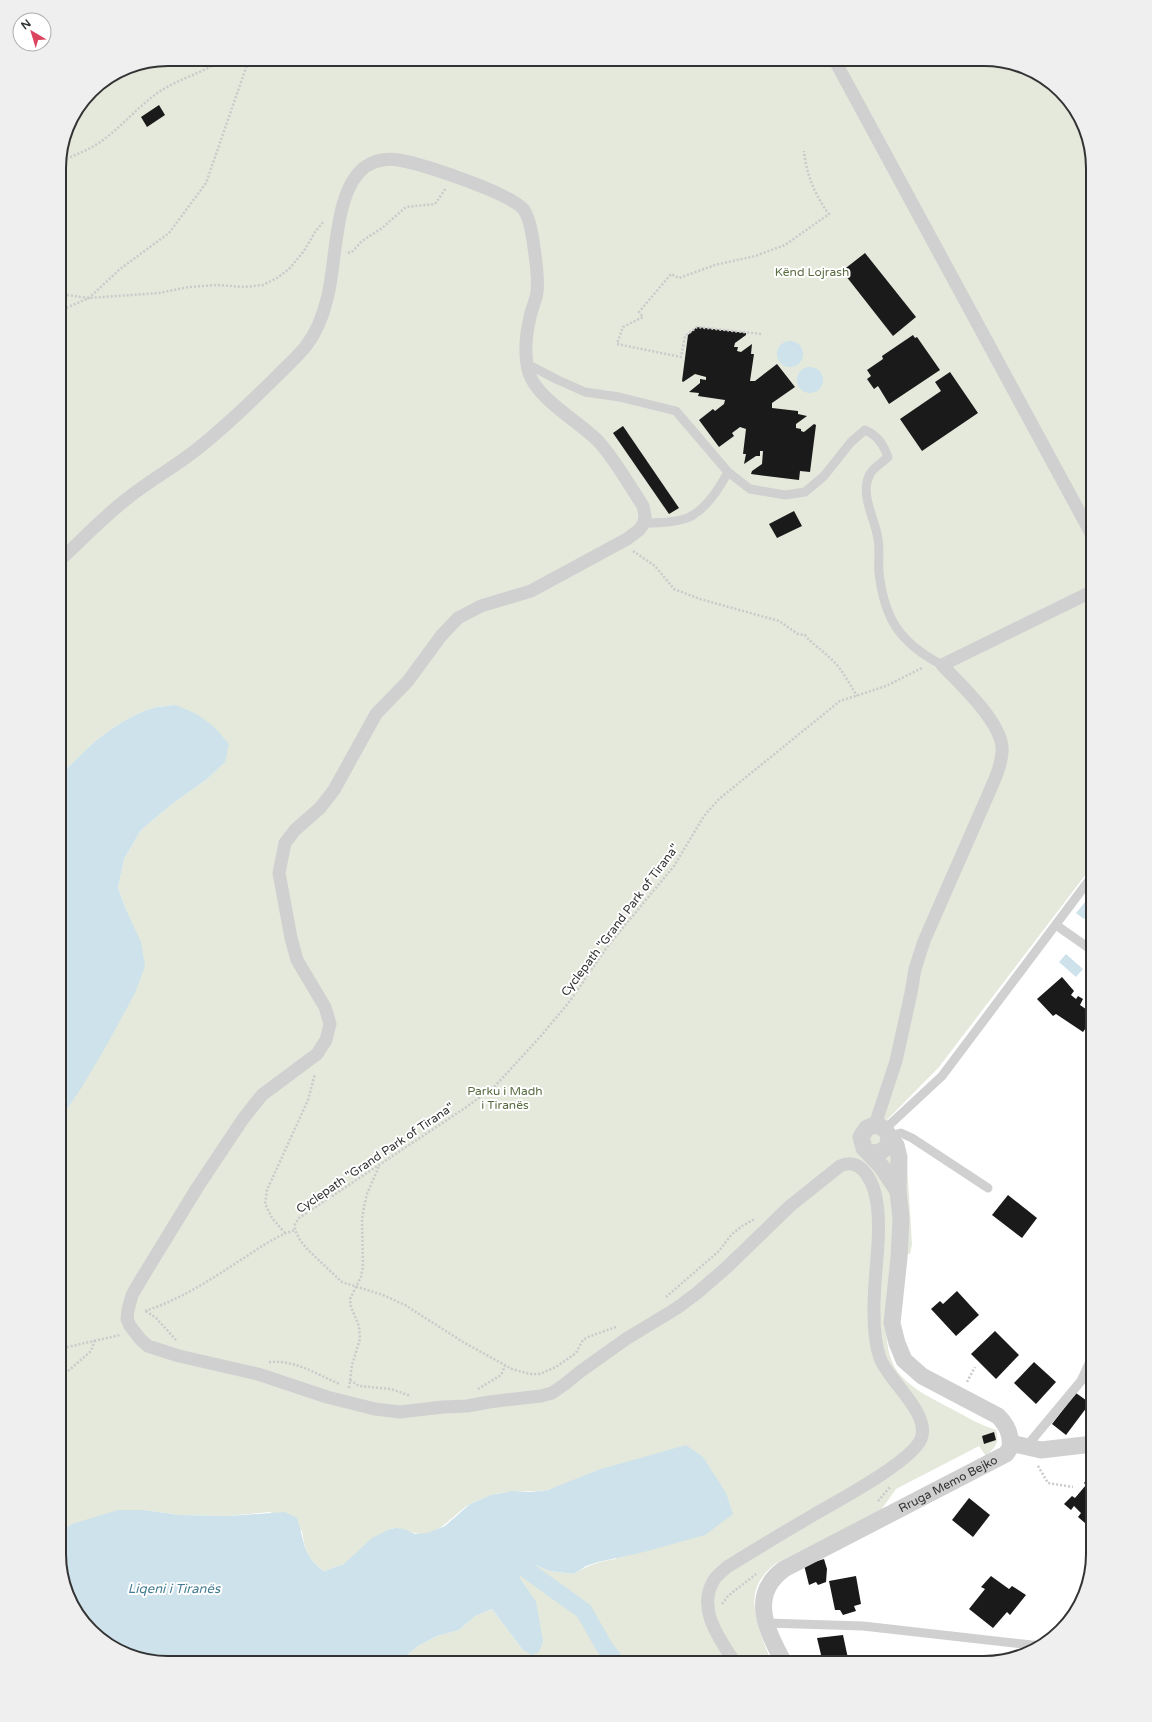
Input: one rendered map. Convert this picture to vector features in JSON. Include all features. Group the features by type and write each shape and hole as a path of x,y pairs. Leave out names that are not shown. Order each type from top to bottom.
{"street":[{"path":"838,66 1086,524"},
{"path":"66,554 109,513 194,452 230,421 306,346 321,318 328,298 332,259 344,203 357,174 366,166 378,160 398,160 454,177 514,201 524,210 530,223 536,263 537,291 529,320 526,346 527,364 530,376 537,388 551,402 577,422 603,448 643,506 645,516 644,523 639,530 613,548 567,570 531,591 481,606 458,618 441,636 408,681 376,714 334,790 320,808 295,830 285,843 279,873 291,938 297,960 325,1007 330,1024 326,1040 317,1054 262,1095 243,1119 197,1188 142,1278 132,1296 127,1319 134,1333 144,1343 157,1349 179,1356 258,1374 345,1402 375,1409 400,1412 530,1398 552,1393 613,1348 677,1308 727,1267 790,1206 840,1166 846,1163 861,1167 871,1184 877,1205 874,1314 877,1347 886,1371 919,1415 923,1431 915,1448 904,1458 727,1567 714,1579 709,1591 707,1603 710,1622 731,1656"},
{"path":"868,1152 879,1153 884,1151 888,1146 885,1132 896,1062 915,969 924,942 998,771 1002,751 996,726 982,708 939,664 1086,594"},
{"path":"898,1191 882,1167 864,1148 861,1137 867,1128 885,1132 896,1145 899,1158 898,1191 901,1219 892,1323 897,1344 904,1360 922,1376 998,1416 1006,1424 1019,1445 1041,1450 1074,1447 1086,1448"},
{"name":"Rruga Memo Bejko","path":"780,1656 773,1643 766,1623 762,1603 768,1585 776,1575 784,1569 1006,1454 1010,1448 1019,1445"}],"lane":[{"path":"527,364 585,392 619,397 676,411 728,472 750,489 785,495 805,492 824,476 841,453 857,436 865,430 874,434 883,445 888,457 871,472 867,483 867,501 878,537 879,571 884,600 889,615 898,631 911,645 939,664"},
{"path":"644,523 662,522 692,516 711,498 728,472"},
{"path":"885,1132 942,1076 1086,884"},
{"path":"1056,925 1086,946"},
{"path":"885,1132 901,1133 912,1138 988,1188"},
{"path":"1019,1445 1082,1380 1086,1371"},
{"path":"766,1623 864,1626 1030,1645"}],"path":[{"path":"66,159 80,154 102,141 116,130 131,114 157,93 176,82 215,66"},
{"path":"66,308 89,298 120,269 169,233 206,182 247,66"},
{"path":"761,334 697,327 685,336 681,357 617,344 624,327 643,317 639,312 671,274 680,278 715,265 755,256 785,245 828,214 814,189 804,151"},
{"path":"332,259 353,251 362,241 382,228 406,208 435,204 454,177"},
{"path":"66,295 89,298 159,293 189,287 217,285 244,287 263,284 277,278 288,268 304,251 326,217 344,203"},
{"path":"613,548 629,548 650,562 674,589 700,599 779,621 798,634 805,635 814,645 830,657 848,680 857,696"},
{"name":"Cyclepath \"Grand Park of Tirana\"","path":"622,1325 588,1336 583,1340 576,1353 556,1367 540,1374 530,1374 512,1369 463,1342 405,1305 384,1295 342,1282 308,1250 295,1230 295,1224 299,1218 496,1086 547,1029 590,973 607,947 674,866 704,816 729,791 840,701 886,686 939,664"},
{"path":"285,1233 272,1218 265,1204 267,1190 308,1100 317,1067 317,1054"},
{"path":"345,1402 350,1387 352,1365 360,1340 359,1326 350,1307 350,1299 361,1277 363,1266 362,1219 365,1201 378,1166"},
{"path":"663,1299 719,1251 731,1235 742,1226 762,1215"},
{"path":"127,1319 163,1305 191,1291 285,1233 295,1230"},
{"path":"66,1347 95,1339 134,1333"},
{"path":"66,1373 91,1351 95,1339"},
{"path":"466,1406 468,1399 472,1394 501,1375 505,1366"},
{"path":"350,1380 359,1386 391,1389 417,1397"},
{"path":"1036,1464 1048,1483 1073,1487"},
{"path":"874,1506 891,1486"},
{"path":"710,1622 728,1596 760,1571"}],"green space":[{"name":"Parku i Madh i Tiranës","path":"168,66 991,66 1010,69 1035,80 1046,87 1065,106 1078,129 1083,142 1086,168 1086,874 939,1067 887,1120 903,1142 907,1163 912,1244 910,1254 892,1254 886,1314 886,1330 891,1359 902,1377 920,1391 971,1419 996,1430 997,1442 986,1456 979,1446 896,1489 881,1510 775,1564 762,1577 758,1584 755,1599 758,1625 770,1656 406,1656 418,1646 437,1636 459,1630 475,1616 492,1609 523,1650 543,1641 527,1589 520,1578 520,1570 527,1565 535,1565 550,1571 574,1574 594,1564 616,1559 598,1470 566,1484 547,1490 511,1492 497,1494 482,1499 470,1504 440,1528 428,1533 418,1534 395,1528 390,1529 344,1564 324,1571 310,1558 304,1544 302,1531 270,1512 228,1516 179,1515 144,1510 72,1524 66,1527 66,1110 77,1094 127,912 118,888 124,859 141,830 172,804 207,779 225,762 175,705 153,708 119,724 95,741 66,768 66,161 69,142 83,111 96,96 111,83 142,69"}],"water":[{"path":"790,341 799,345 803,354 799,363 790,367 781,363 777,354 781,345"},
{"path":"810,367 819,371 823,380 819,389 810,393 801,389 797,380 801,371"},
{"path":"175,705 192,712 211,725 229,744 225,762 207,779 172,804 141,830 124,859 118,888 141,942 145,966 135,993 105,1048 66,1111 66,768 95,741 119,724 145,711 161,706"},
{"path":"1086,901 1086,917 1084,919 1076,913"},
{"path":"1066,954 1083,969 1076,977 1059,962"},
{"name":"Liqeni i Tiranës","path":"686,1445 703,1457 726,1493 733,1514 705,1535 644,1552 598,1562 586,1566 574,1574 550,1571 535,1565 527,1565 520,1570 520,1578 536,1602 543,1641 539,1652 532,1655 523,1650 492,1609 475,1616 459,1630 437,1636 418,1646 406,1656 161,1656 148,1654 135,1651 111,1639 101,1631 83,1611 69,1580 66,1554 66,1527 118,1510 144,1510 179,1515 228,1516 285,1512 297,1518 308,1554 324,1571 344,1564 372,1538 390,1529 404,1529 415,1534 427,1533 445,1526 470,1504 491,1495 512,1491 530,1492 548,1490 598,1470"}],"building":[{"path":"159,105 165,115 147,127 141,117"},
{"path":"865,253 916,317 893,336 842,271"},
{"path":"697,327 746,333 746,335 735,343 734,347 738,347 737,351 741,352 752,344 751,354 754,354 750,381 755,381 777,364 795,387 772,403 772,408 798,411 798,414 807,416 796,424 796,428 801,429 801,431 804,432 814,424 816,425 810,472 800,471 799,480 751,474 752,471 762,464 763,451 760,451 760,456 756,456 744,464 746,454 743,454 746,429 740,427 732,433 734,436 719,447 699,420 713,409 715,411 724,404 725,400 698,396 699,393 689,392 700,383 700,379 706,380 706,377 695,374 683,382 682,381 688,335"},
{"path":"913,335 915,338 917,337 940,370 889,404 878,386 874,389 867,379 871,376 867,370 883,359 882,356"},
{"path":"950,372 978,413 922,451 900,419 941,391 935,382"},
{"path":"623,426 679,508 669,514 613,433"},
{"path":"794,511 802,526 777,538 769,524"},
{"path":"1062,977 1074,991 1071,995 1076,999 1078,996 1083,999 1080,1005 1086,1009 1086,1028 1083,1032 1056,1014 1053,1016 1037,999"},
{"path":"1008,1195 1037,1218 1022,1238 992,1215"},
{"path":"957,1291 979,1315 956,1336 931,1309 940,1301 943,1304"},
{"path":"995,1331 1019,1355 996,1379 971,1354"},
{"path":"1034,1362 1056,1382 1036,1404 1014,1383"},
{"path":"1076,1393 1086,1400 1086,1408 1066,1435 1052,1424"},
{"path":"994,1432 996,1440 984,1444 982,1436"},
{"path":"1086,1485 1085,1523 1078,1517 1081,1513 1074,1506 1071,1510 1064,1504 1072,1496 1075,1498"},
{"path":"969,1498 990,1515 973,1537 952,1520"},
{"path":"824,1559 827,1569 826,1582 818,1585 816,1582 809,1585 804,1565"},
{"path":"856,1576 861,1604 854,1606 856,1611 843,1615 840,1610 835,1610 829,1581"},
{"path":"991,1576 1009,1589 1012,1586 1026,1595 1010,1615 1007,1612 993,1628 969,1609 985,1589 981,1587"},
{"path":"843,1635 848,1656 821,1656 817,1638"}],"waterway":[{"path":"524,1568 584,1611 605,1648 611,1656"}],"park label":[{"name":"Kënd Lojrash","path":"812,272"}]}
